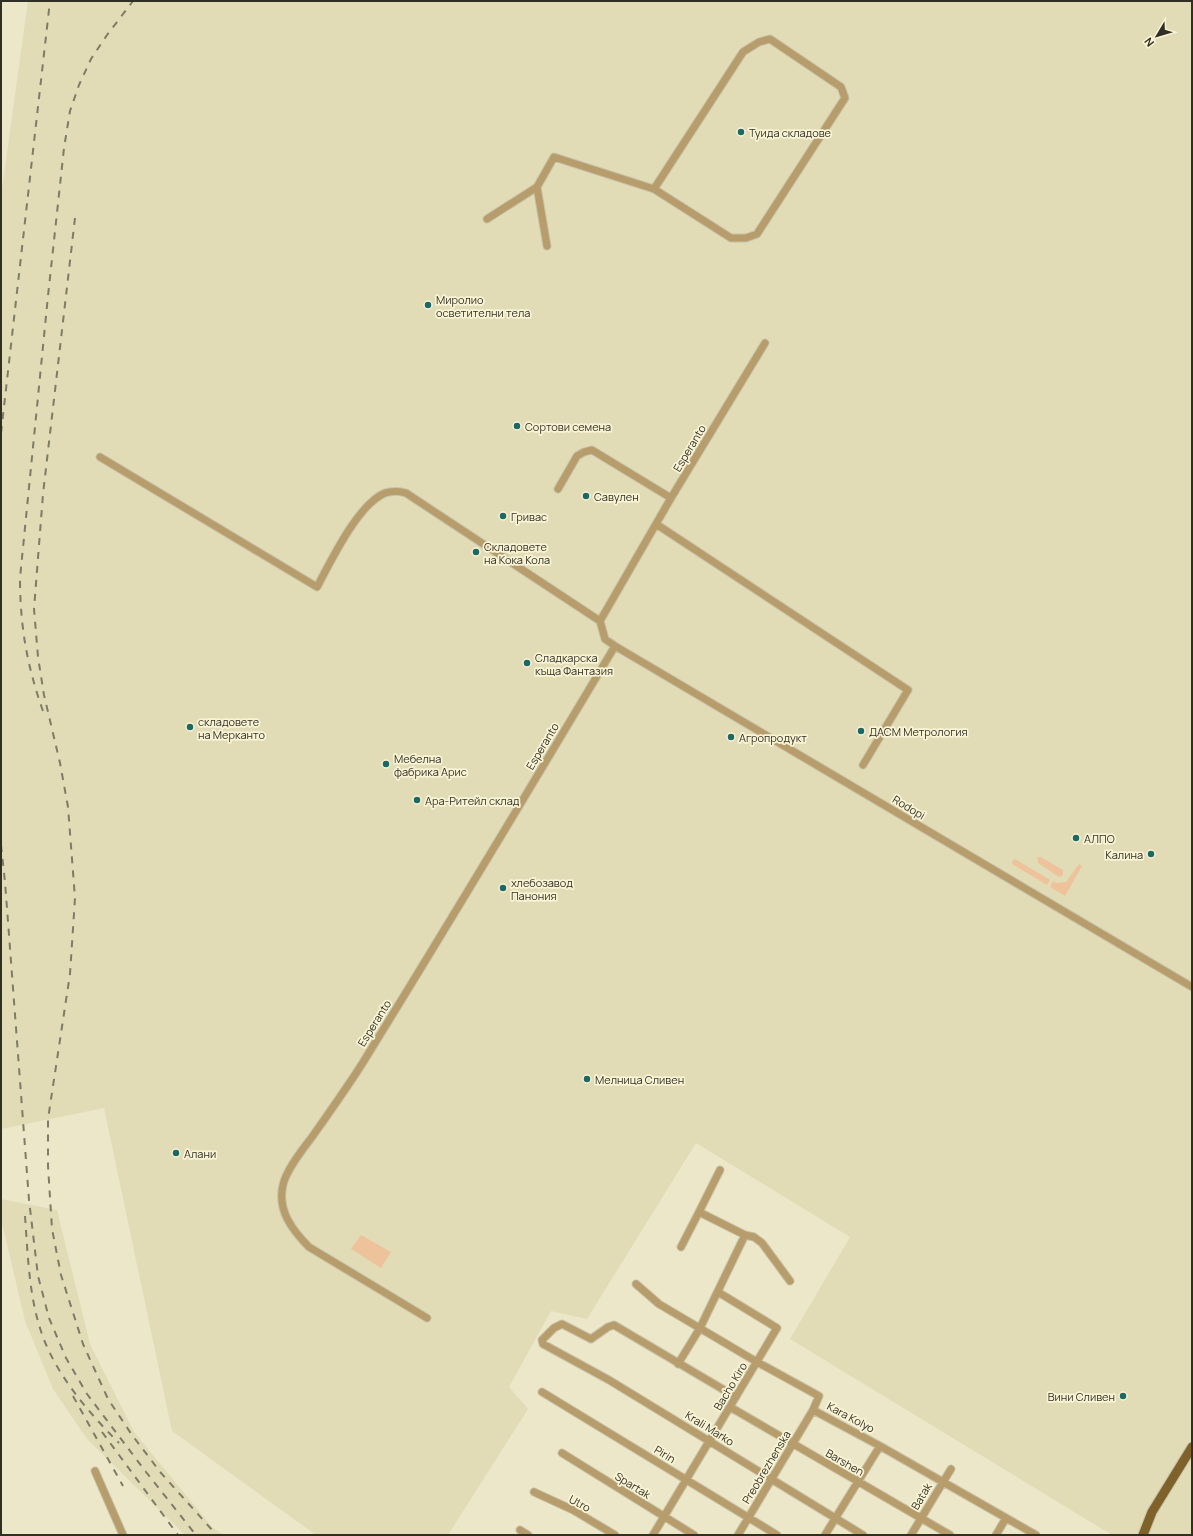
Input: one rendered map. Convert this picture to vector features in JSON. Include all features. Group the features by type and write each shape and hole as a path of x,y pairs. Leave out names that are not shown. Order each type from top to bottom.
{"main road":[{"path":"1143,1535 1152,1512 1192,1447"}],"street":[{"path":"487,219 537,187 554,157 654,189 731,238 746,238 757,234 845,98 841,87 770,39 759,42 743,52 654,189"},
{"path":"537,187 547,246"},
{"name":"Esperanto","path":"600,621 671,498 765,343"},
{"path":"558,489 577,456 592,450 671,498"},
{"path":"100,457 317,587 347,534 370,503 386,493 406,493 600,621 605,639 615,646"},
{"path":"656,524 908,690 864,765"},
{"name":"Esperanto","path":"427,1318 308,1247 295,1233 285,1215 281,1199 283,1183 298,1156 350,1082 448,925 615,646"},
{"name":"Rodopi","path":"615,646 1192,987"},
{"path":"681,1247 720,1170"},
{"path":"699,1212 745,1235 754,1237 762,1243 790,1281"},
{"path":"736,1397 678,1364 700,1328 745,1235"},
{"name":"Kara Kolyo","path":"636,1284 659,1304 757,1362 819,1396 813,1410 880,1446 1036,1535"},
{"name":"Bacho Kiro","path":"653,1535 778,1328 718,1292"},
{"name":"Krali Marko","path":"678,1364 614,1325 608,1327 591,1339 562,1324 558,1325 542,1340 543,1344 609,1380 863,1535"},
{"name":"Pirin","path":"542,1392 777,1535"},
{"name":"Barshen","path":"730,1407 950,1535"},
{"name":"Preobrezhenska","path":"738,1535 813,1410"},
{"path":"825,1535 880,1446"},
{"name":"Spartak","path":"562,1453 694,1535"},
{"name":"Batak","path":"910,1535 951,1469"},
{"path":"95,1471 122,1535"},
{"name":"Utro","path":"534,1492 573,1510 615,1535"},
{"path":"996,1535 1006,1518"},
{"path":"520,1530 528,1535"}],"shaded area":[{"path":"28,1 1192,1 1192,1535 1112,1535 790,1339 850,1237 696,1143 587,1319 551,1311 509,1387 528,1409 448,1535 316,1535 172,1431 104,1108 1,1129 1,196"},
{"path":"1039,857 1063,870 1063,875 1059,877 1038,863 1037,858"},
{"path":"1015,859 1050,880 1047,885 1012,864 1013,860"},
{"path":"1079,864 1082,866 1065,896 1050,887 1053,881 1057,883 1066,882"},
{"path":"1,1199 57,1210 90,1344 134,1432 212,1527 223,1535 185,1535 87,1439 53,1389 25,1321 1,1219"},
{"path":"361,1235 391,1252 381,1268 351,1249"}],"railway":[{"path":"1,433 50,1"},
{"path":"43,711 29,662 23,629 20,578 64,148 70,111 79,85 91,59 133,1"},
{"path":"75,218 43,494 34,609 38,657 44,695 60,763 68,807 75,898 70,974 48,1119 48,1166 52,1229 61,1275 83,1344 108,1399 132,1435 161,1473 213,1531"},
{"path":"1,845 29,1200 38,1276 49,1318 66,1358 87,1394 196,1535"},
{"path":"25,1216 32,1293 38,1323 49,1352 75,1394 119,1443"},
{"path":"73,1396 123,1486"},
{"path":"102,1432 178,1535"}],"place":[{"name":"Туида складове","path":"741,132"},
{"name":"Миролио осветителни тела","path":"428,305"},
{"name":"Сортови семена","path":"517,426"},
{"name":"Савулен","path":"586,496"},
{"name":"Гривас","path":"503,516"},
{"name":"Складовете на Кока Кола","path":"476,552"},
{"name":"Сладкарска къща Фантазия","path":"527,663"},
{"name":"складовете на Мерканто","path":"190,727"},
{"name":"ДАСМ Метрология","path":"861,731"},
{"name":"Агропродукт","path":"731,737"},
{"name":"Мебелна фабрика Арис","path":"386,764"},
{"name":"Ара-Ритейл склад","path":"417,800"},
{"name":"АЛПО","path":"1076,838"},
{"name":"Калина","path":"1151,854"},
{"name":"хлебозавод Панония","path":"503,888"},
{"name":"Мелница Сливен","path":"587,1079"},
{"name":"Алани","path":"176,1153"},
{"name":"Вини Сливен","path":"1123,1396"}]}
